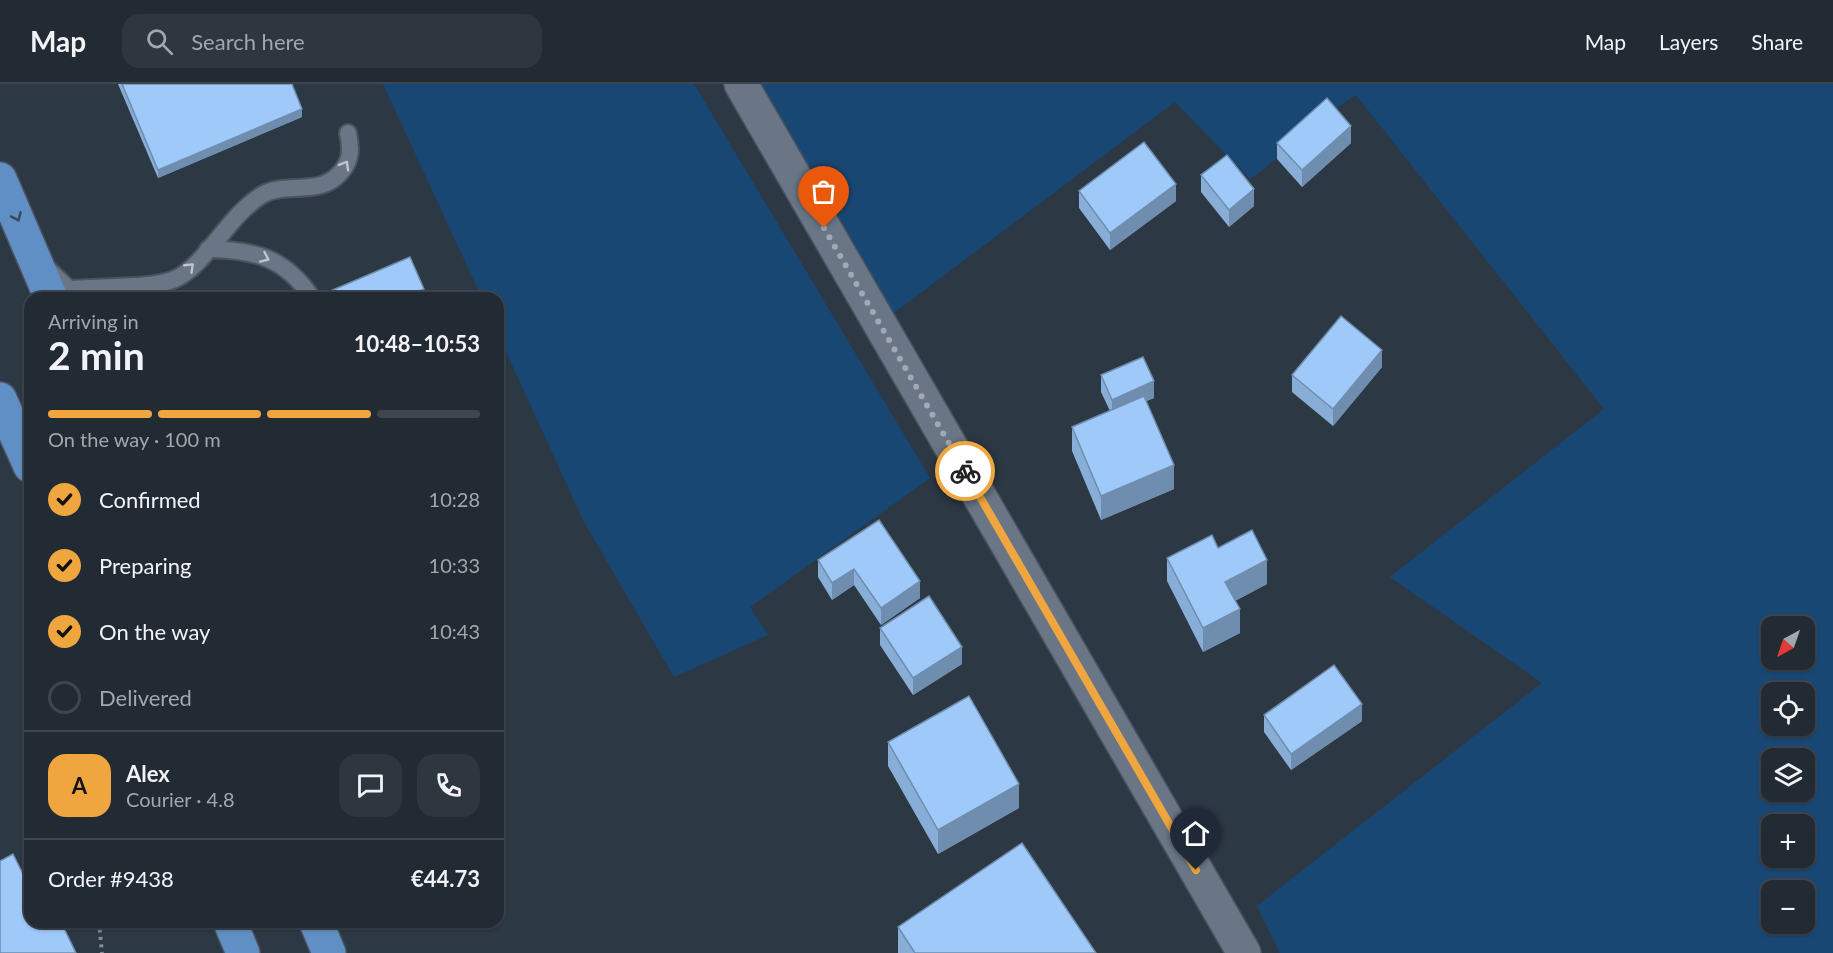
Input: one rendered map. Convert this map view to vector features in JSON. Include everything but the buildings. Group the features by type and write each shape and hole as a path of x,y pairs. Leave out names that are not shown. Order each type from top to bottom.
{"highway":[{"path":"0,179 48,292"},
{"path":"0,399 24,453"},
{"path":"233,928 243,953"}],"street":[{"path":"741,84 1244,953"}],"lane":[{"path":"33,255 69,289 142,292 178,278 208,249 229,222 264,194 315,186 334,180 346,167 352,151 348,133"},
{"path":"208,249 245,250 263,256 285,268 307,292"}],"path":[{"path":"100,928 102,953"}],"shaded area":[{"path":"383,84 694,84 930,478 750,607 768,635 674,677 583,520 504,347 504,292 479,292"},
{"path":"759,84 1833,84 1833,953 1280,953 1257,906 1542,683 1390,577 1604,409 1356,95 1329,114 1250,179 1175,102 894,313"}],"way so far":[{"path":"824,228 965,471"}],"route":[{"path":"965,471 1196,870"}]}
